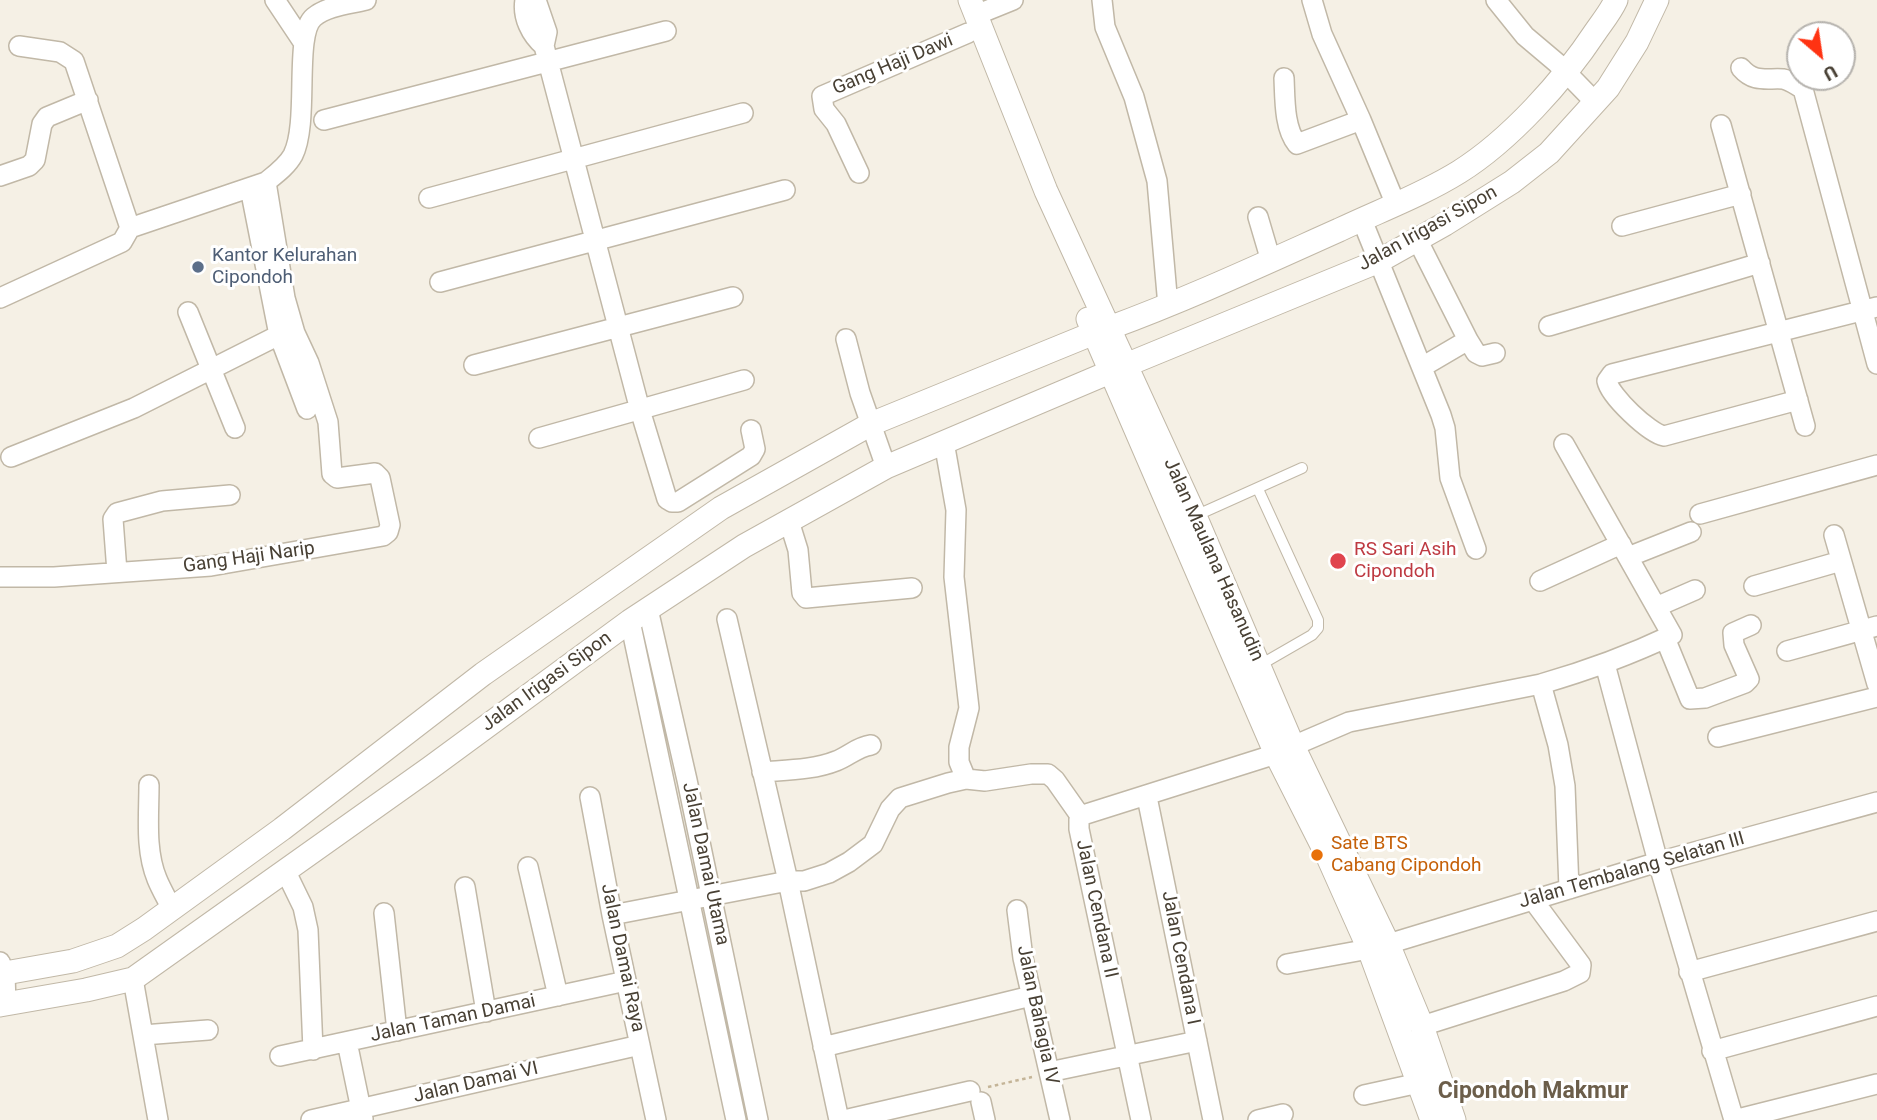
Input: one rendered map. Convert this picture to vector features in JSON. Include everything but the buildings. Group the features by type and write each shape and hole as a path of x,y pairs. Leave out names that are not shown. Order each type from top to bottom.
{"street":[{"path":"275,0 303,42"},
{"path":"0,298 122,242 130,228 258,185 282,169 293,155 301,124 304,88 303,42 308,24 323,11 366,0"},
{"path":"525,0 524,8 532,36 546,55"},
{"path":"536,0 547,32 546,55 640,410 666,497 675,503 753,454 755,449 751,430"},
{"name":"Jalan Maulana Hasanudin","path":"955,0 975,15 1106,333 1191,518 1205,565 1296,746"},
{"path":"975,15 1013,0"},
{"path":"1102,0 1105,27 1139,109 1157,181 1161,309"},
{"path":"1312,0 1322,34 1396,205"},
{"path":"1496,0 1525,36 1592,100"},
{"name":"Jalan Irigasi Sipon","path":"2,972 73,961 117,946 232,865 483,674 721,508 872,427 1106,333 1363,222 1458,172 1489,151 1567,75 1616,0"},
{"name":"Jalan Irigasi Sipon","path":"4,1003 86,990 133,979 639,615 744,546 886,465 1378,259 1512,182 1549,153 1592,100 1608,88 1637,43 1657,0"},
{"name":"Gang Haji Dawi","path":"859,173 824,108 821,96 975,15"},
{"path":"324,120 546,55 666,31"},
{"path":"19,46 68,55 77,69 130,228"},
{"path":"1741,68 1761,81 1786,79 1803,89 1870,309 1877,365"},
{"path":"1284,78 1291,136 1297,144 1361,120"},
{"path":"0,176 29,166 35,160 42,124 47,117 88,100"},
{"path":"429,198 743,113"},
{"path":"1721,125 1805,426"},
{"path":"258,185 279,335 307,409"},
{"name":"Gang Haji Narip","path":"0,577 54,577 211,566 386,534 390,525 380,478 376,473 337,478 332,474 328,422 309,363 295,334 258,185"},
{"path":"440,282 785,190"},
{"path":"1622,226 1741,194"},
{"path":"1258,217 1271,261"},
{"path":"1363,222 1445,428 1450,478 1476,549"},
{"path":"1417,239 1476,353 1482,356 1495,353"},
{"path":"1549,326 1760,263"},
{"path":"474,365 733,297"},
{"path":"1798,400 1664,436 1657,435 1646,426 1608,387 1607,381 1612,374 1870,309"},
{"path":"188,312 235,428"},
{"path":"11,457 134,408 279,335"},
{"path":"846,339 860,393 886,465"},
{"path":"1422,367 1468,340"},
{"path":"539,439 744,380"},
{"path":"944,442 955,501 954,578 969,708 959,747 959,762 966,779"},
{"path":"1564,444 1672,635 1665,638 1690,699 1705,698 1749,679 1734,645 1733,633 1751,625"},
{"path":"1700,514 1877,466"},
{"path":"117,572 113,519 117,513 162,501 230,495"},
{"path":"789,521 798,550 803,594 806,598 912,588"},
{"path":"1540,581 1691,531"},
{"path":"1834,535 1841,561 1869,628 1877,684"},
{"path":"1754,586 1841,561"},
{"name":"Jalan Maulana Hasanudin","path":"1205,565 1259,665 1296,746 1378,946 1419,1083 1433,1120"},
{"path":"1656,607 1695,590"},
{"name":"Jalan Damai Utama","path":"639,615 712,896 758,1120"},
{"name":"Jalan Damai Utama","path":"639,615 690,900 736,1120"},
{"path":"727,620 788,881 839,1120"},
{"path":"1787,651 1869,628"},
{"name":"Jalan Cendana II","path":"1141,1120 1079,829 1081,817 1296,746 1349,722 1541,684 1605,664 1665,638"},
{"path":"1605,664 1689,972 1734,1120 1877,1084"},
{"path":"1541,684 1558,745 1565,786 1569,889"},
{"path":"1718,737 1877,697"},
{"path":"762,772 835,762 855,749 872,745"},
{"path":"612,915 788,881 804,881 829,873 873,844 890,809 900,798 966,779 985,781 1048,774 1081,817"},
{"path":"149,785 149,849 157,880 172,909"},
{"name":"Jalan Damai Raya","path":"590,797 654,1119"},
{"name":"Jalan Cendana I","path":"1147,797 1213,1120"},
{"name":"Jalan Tembalang Selatan III","path":"1287,964 1378,946 1658,862 1877,802"},
{"path":"232,865 251,894"},
{"path":"528,867 558,996"},
{"path":"285,870 303,907 308,930 313,1050"},
{"path":"464,887 486,1012"},
{"path":"1422,1026 1564,982 1580,973 1581,965 1533,900"},
{"name":"Jalan Bahagia IV","path":"1017,910 1023,958 1060,1120"},
{"path":"384,913 397,1031"},
{"path":"1689,972 1877,921"},
{"name":"Jalan Maulana Hasanudin","path":"1378,946 1422,1026 1454,1120"},
{"path":"2,972 4,1003"},
{"path":"133,979 158,1120"},
{"name":"Jalan Taman Damai","path":"280,1056 626,981"},
{"path":"824,1047 1031,996"},
{"path":"1712,1051 1877,1006"},
{"path":"143,1035 208,1030"},
{"path":"1049,1072 1196,1041"},
{"path":"347,1042 362,1114"},
{"name":"Jalan Damai VI","path":"311,1120 362,1114 640,1045"},
{"path":"1364,1095 1419,1083"},
{"path":"844,1120 979,1101"},
{"path":"1258,1120 1283,1114"}],"lane":[{"path":"1191,518 1302,468"},
{"path":"1258,489 1318,620 1318,628 1312,635 1259,665"}],"path":[{"path":"979,1101 1049,1072"}],"place":[{"name":"Kantor Kelurahan Cipondoh","path":"198,267"},
{"name":"RS Sari Asih Cipondoh","path":"1338,561"},
{"name":"Sate BTS Cabang Cipondoh","path":"1317,855"}],"district":[{"name":"Cipondoh Makmur","path":"1533,1092"}]}
